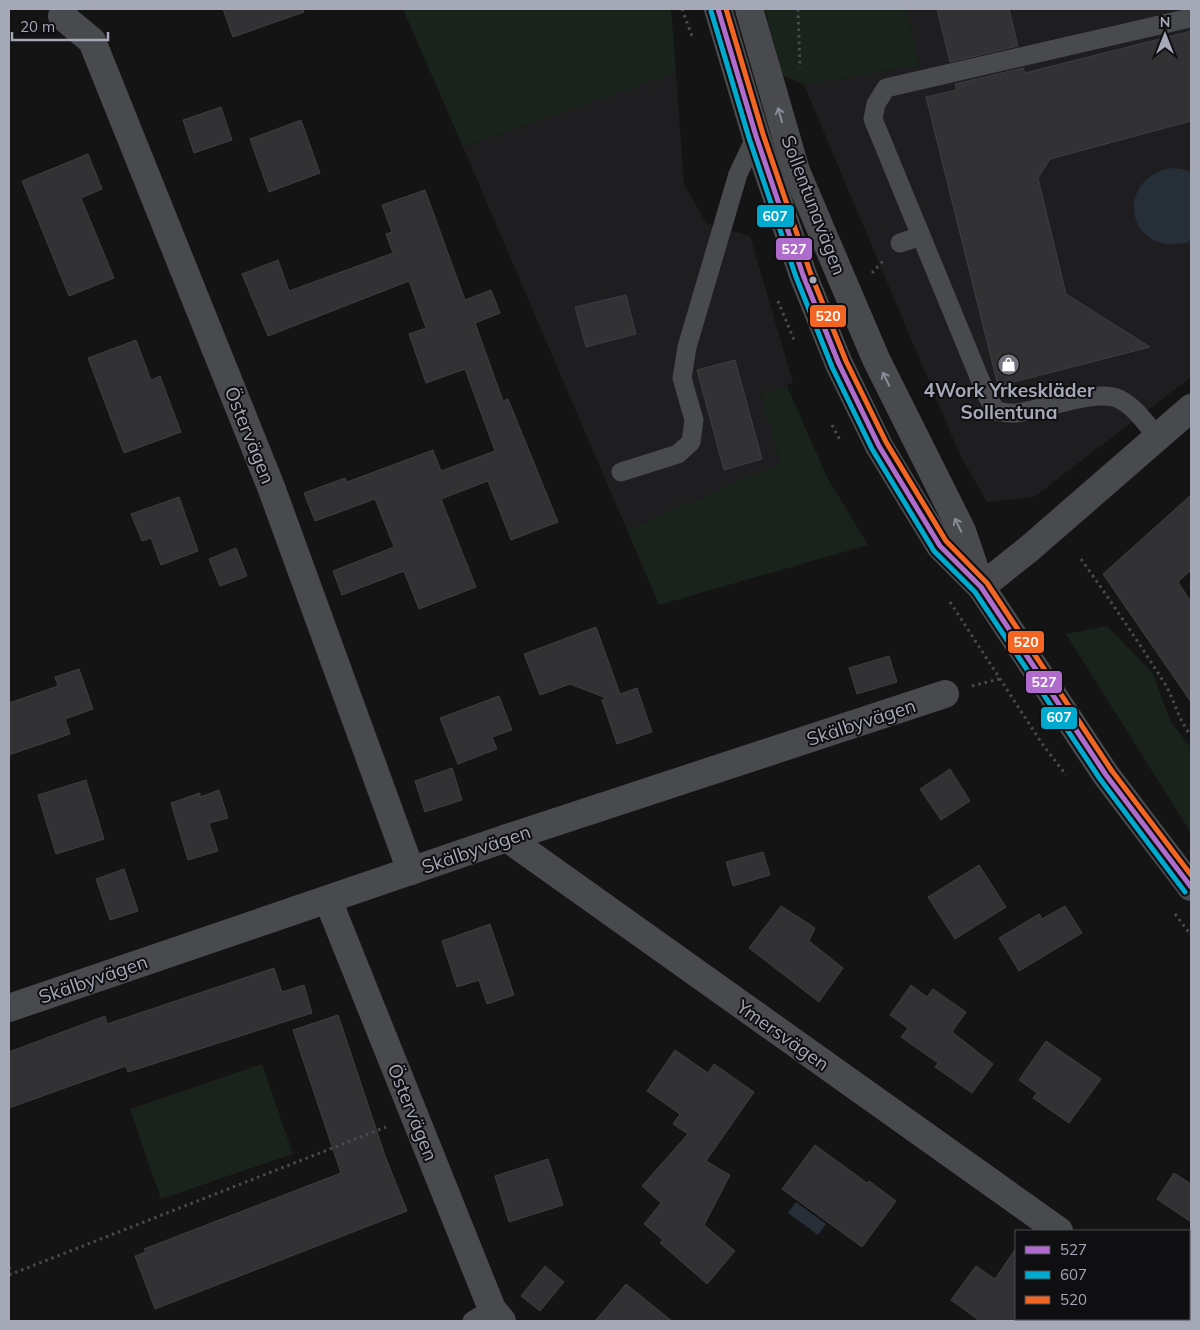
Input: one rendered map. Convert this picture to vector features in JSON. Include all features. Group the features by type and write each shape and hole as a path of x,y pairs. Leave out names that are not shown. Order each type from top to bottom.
{"street":[{"name":"Sollentunavägen","path":"718,9 756,136 803,276 839,364 879,446 940,546 981,587 1106,775 1191,887"},
{"name":"Sollentunavägen","path":"749,9 796,171 876,359 962,531 981,587"},
{"name":"Östervägen","path":"62,16 92,41 96,50 271,487 411,871"},
{"path":"981,587 1030,548 1191,408"},
{"name":"Skälbyvägen","path":"9,1008 507,838 945,694"},
{"name":"Ymersvägen","path":"507,838 1058,1230"},
{"name":"Östervägen","path":"328,900 415,1116 488,1317"}],"lane":[{"path":"1157,437 1131,406 1117,398 1091,398 1060,402 1015,413 996,411 986,394 873,119 876,104 886,88 1190,18"},
{"path":"621,472 678,454 691,442 694,420 682,378 687,347 738,174 756,136"},
{"path":"900,243 921,236"}],"path":[{"path":"798,9 800,70"},
{"path":"1081,559 1140,644 1169,691 1182,724 1191,735"},
{"path":"9,1267 10,1275 415,1116"}],"shaded area":[{"path":"403,9 671,9 676,73 463,147"},
{"path":"765,9 907,9 919,65 804,85 782,75"},
{"path":"907,9 1191,9 1191,377 1034,497 987,502 960,455 804,85 919,65"},
{"path":"676,73 684,184 706,223 750,236 793,382 787,386 760,393 780,463 627,530 463,147"},
{"path":"1169,168 1182,169 1191,173 1191,241 1171,244 1154,240 1142,231 1135,218 1134,203 1139,189 1150,177"},
{"path":"787,386 827,477 868,545 659,605 627,530 780,463 760,393"},
{"path":"1107,626 1152,672 1171,722 1191,748 1191,833 1066,634"},
{"path":"262,1064 293,1154 161,1199 130,1109"},
{"path":"796,1202 826,1224 818,1235 788,1213"}],"building":[{"path":"223,9 303,9 304,12 233,37"},
{"path":"937,9 1009,9 1018,46 950,62"},
{"path":"1191,31 1191,121 1050,159 1038,178 1066,294 1150,347 998,386 926,97 957,90 955,84 1023,68 1025,73"},
{"path":"221,107 232,140 194,153 183,120"},
{"path":"301,120 320,173 269,192 250,139"},
{"path":"88,154 102,189 81,198 114,278 69,296 22,181"},
{"path":"425,190 465,300 491,290 500,313 475,323 503,401 508,399 558,522 511,540 488,481 441,499 476,587 419,609 404,571 342,595 333,571 394,547 375,499 315,521 304,493 345,478 347,482 433,450 441,471 495,451 465,369 426,383 409,334 426,328 409,281 268,336 242,274 278,260 289,291 393,253 386,234 392,232 382,205"},
{"path":"626,295 636,334 586,347 575,307"},
{"path":"136,340 151,380 160,376 181,432 124,453 88,358"},
{"path":"735,360 762,459 724,470 697,370"},
{"path":"1191,495 1191,570 1178,582 1191,602 1191,702 1103,574"},
{"path":"179,497 198,551 161,565 151,538 142,541 131,514"},
{"path":"236,548 247,576 220,586 209,559"},
{"path":"596,627 620,694 637,688 652,732 617,744 602,700 606,698 570,684 540,695 524,654"},
{"path":"889,656 897,682 857,694 849,668"},
{"path":"79,669 93,709 65,719 70,734 9,755 9,703 58,686 55,677"},
{"path":"499,696 512,730 492,737 497,749 458,764 440,718"},
{"path":"452,768 462,800 425,812 415,781"},
{"path":"950,769 970,801 941,820 920,789"},
{"path":"86,780 104,839 56,854 38,795"},
{"path":"219,790 228,818 209,823 218,851 188,860 171,803 200,793 200,797"},
{"path":"763,852 770,875 733,886 726,862"},
{"path":"979,865 1006,907 955,939 928,897"},
{"path":"124,869 138,911 110,920 96,879"},
{"path":"781,906 815,928 809,941 843,968 819,1002 749,948"},
{"path":"1065,906 1082,933 1019,971 999,938 1039,914 1042,919"},
{"path":"490,924 514,995 487,1004 479,980 457,987 442,941"},
{"path":"274,968 282,992 304,985 312,1013 128,1072 126,1066 9,1108 9,1052 105,1016 107,1024"},
{"path":"911,985 927,997 933,989 966,1012 952,1032 993,1064 972,1093 935,1067 938,1063 901,1037 908,1028 890,1015"},
{"path":"338,1015 385,1156 407,1211 155,1309 135,1256 146,1252 144,1249 341,1173 293,1030"},
{"path":"1046,1041 1101,1079 1069,1123 1033,1098 1037,1093 1019,1080"},
{"path":"675,1050 708,1073 714,1064 754,1092 706,1161 730,1175 704,1225 735,1251 707,1284 660,1243 663,1240 644,1224 661,1203 642,1186 688,1134 673,1124 680,1114 647,1091"},
{"path":"815,1145 867,1183 869,1181 896,1201 862,1247 782,1189"},
{"path":"548,1159 563,1205 509,1222 495,1176"},
{"path":"1174,1173 1191,1184 1191,1222 1157,1199"},
{"path":"1015,1249 1016,1321 980,1321 951,1300 976,1266 995,1279"},
{"path":"545,1266 564,1282 540,1311 521,1296"},
{"path":"626,1284 672,1321 595,1321"}],"transit line":[{"name":"527","path":"718,9 756,136 803,275 839,364 879,446 940,546 981,587 1106,775 1191,887"},
{"name":"520","path":"726,9 763,134 810,272 846,361 886,442 946,541 987,583 1112,771 1191,875"},
{"name":"607","path":"711,11 749,138 796,277 832,367 872,449 934,551 975,592 1100,779 1185,892"}],"place":[{"name":"4Work Yrkeskläder Sollentuna","path":"1009,364"}]}
